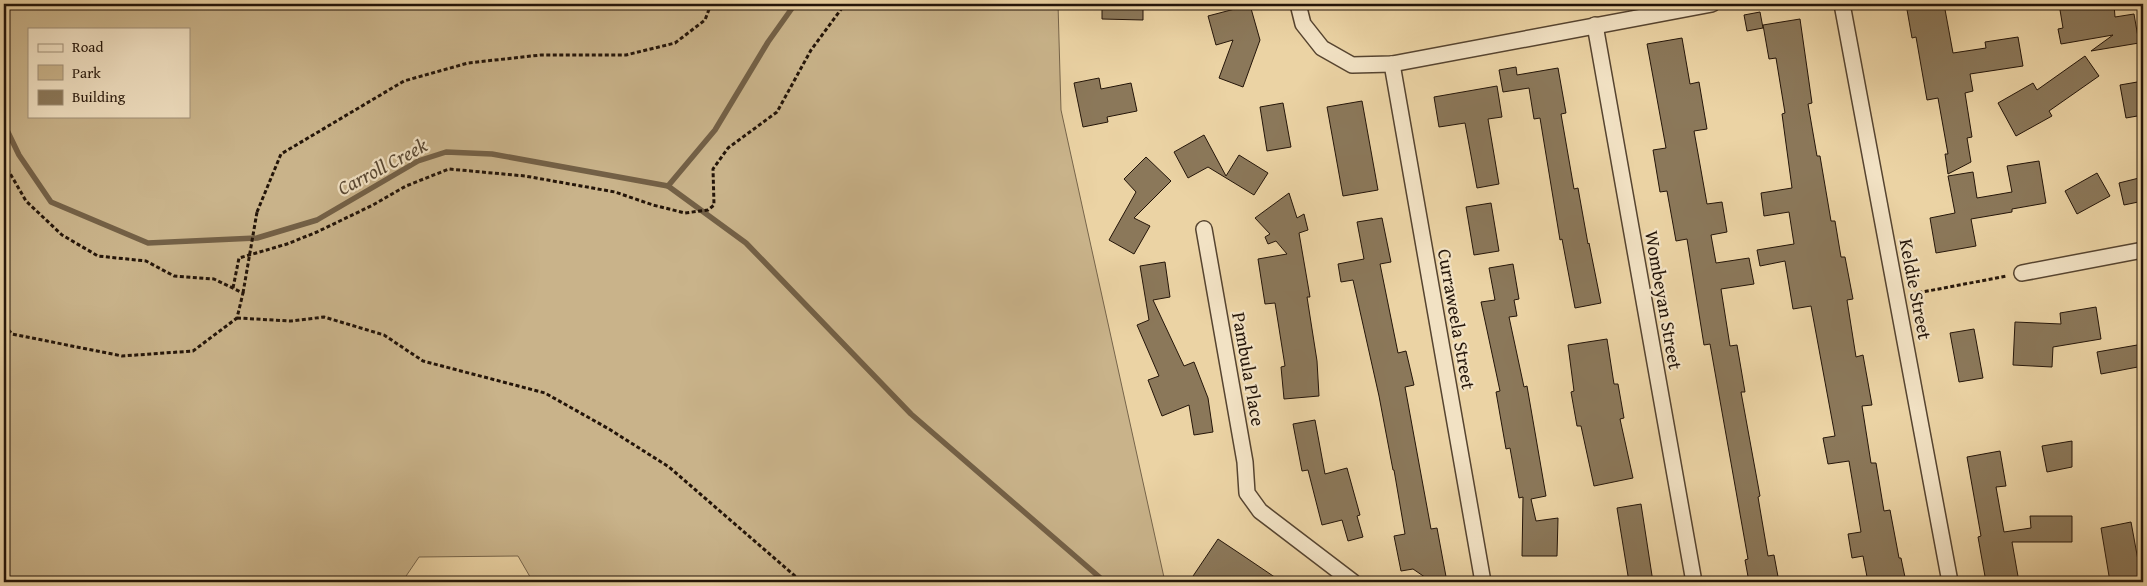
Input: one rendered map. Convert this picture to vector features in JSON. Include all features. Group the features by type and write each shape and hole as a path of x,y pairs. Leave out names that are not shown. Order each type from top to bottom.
{"street":[{"path":"1298,4 1303,24 1322,48 1352,65 1392,64 1712,4"},
{"name":"Keldie Street","path":"1842,4 1950,582"},
{"name":"Wombeyan Street","path":"1596,25 1694,582"},
{"name":"Curraweela Street","path":"1392,64 1483,582"},
{"name":"Pambula Place","path":"1204,229 1245,462 1247,493 1260,511 1353,582"},
{"path":"2022,273 2143,250"}],"path":[{"path":"4,325 12,334 122,356 193,351 236,318 243,293 257,212 281,154 404,81 468,63 541,55 626,55 675,43 705,20 711,4"},
{"path":"233,288 239,258 287,244 317,232 373,205 406,186 449,169 525,176 615,192 653,206 685,213 708,210 714,206 713,169 728,148 777,112 811,50 845,4"},
{"path":"4,163 26,201 62,235 98,256 146,261 174,276 214,279 243,293"},
{"path":"1897,297 2022,273"},
{"path":"236,318 291,321 324,317 384,335 424,361 545,393 609,429 670,467 802,582"}],"green space":[{"path":"4,4 1058,4 1061,110 1165,582 533,582 518,556 419,557 402,582 4,582"}],"building":[{"path":"1102,4 1143,4 1143,20 1102,19"},
{"path":"1906,4 1944,4 1953,53 1986,48 1985,42 2018,37 2023,66 1970,74 1973,91 1965,93 1972,137 1967,138 1971,162 1948,174 1945,154 1948,154 1938,98 1927,100 1916,37 1912,38"},
{"path":"2059,4 2114,4 2115,17 2134,14 2139,43 2091,51 2113,35 2061,44 2058,29 2063,28"},
{"path":"1250,5 1260,40 1243,87 1219,78 1233,40 1216,45 1208,16"},
{"path":"1760,12 1763,28 1747,31 1744,15"},
{"path":"1800,19 1812,103 1808,104 1817,156 1820,156 1831,221 1835,221 1841,257 1845,257 1853,299 1847,300 1856,357 1863,355 1872,405 1862,406 1871,463 1876,463 1884,511 1890,510 1899,558 1901,558 1906,582 1868,582 1863,556 1852,558 1848,534 1861,532 1849,461 1828,464 1823,438 1835,436 1811,306 1793,309 1785,261 1760,266 1757,250 1794,244 1789,212 1764,216 1761,193 1792,188 1782,114 1785,113 1776,58 1769,59 1763,25"},
{"path":"1682,38 1690,84 1699,82 1707,129 1694,131 1707,204 1722,202 1727,232 1711,235 1716,263 1749,258 1754,284 1721,289 1730,346 1737,345 1745,392 1741,392 1760,496 1758,497 1768,556 1774,555 1779,582 1749,582 1745,560 1748,559 1710,344 1704,345 1687,239 1676,241 1667,191 1660,192 1653,150 1666,148 1647,44"},
{"path":"2085,56 2099,76 2049,111 2052,116 2016,136 1998,103 2033,83 2037,90"},
{"path":"1516,67 1517,75 1558,68 1566,113 1561,114 1574,189 1578,188 1601,303 1575,308 1562,239 1560,240 1540,118 1534,119 1529,88 1503,92 1499,70"},
{"path":"1099,78 1101,89 1131,83 1137,111 1107,117 1108,122 1083,127 1074,83"},
{"path":"2143,81 2143,115 2126,118 2120,85"},
{"path":"1497,86 1502,117 1488,119 1499,184 1477,188 1465,123 1439,127 1434,97"},
{"path":"1362,101 1378,190 1343,196 1327,107"},
{"path":"1283,103 1291,147 1267,151 1260,107"},
{"path":"1204,135 1226,176 1239,155 1268,173 1254,195 1208,167 1188,178 1174,152"},
{"path":"1146,157 1171,181 1134,218 1150,226 1134,254 1109,240 1136,192 1124,179"},
{"path":"2039,161 2046,203 2012,209 2012,212 1971,219 1976,246 1936,253 1930,218 1955,213 1948,176 1973,172 1977,198 2012,192 2007,166"},
{"path":"2097,173 2110,196 2077,214 2065,191"},
{"path":"2143,177 2143,201 2124,205 2119,183"},
{"path":"1289,193 1297,218 1304,214 1308,230 1299,233 1310,297 1307,297 1317,361 1319,396 1284,399 1281,367 1285,366 1275,303 1265,304 1258,259 1287,254 1276,241 1268,244 1265,237 1270,234 1255,218"},
{"path":"1491,203 1499,251 1474,255 1466,207"},
{"path":"1382,218 1391,262 1380,264 1398,353 1406,351 1414,385 1405,387 1431,529 1437,528 1447,582 1432,582 1413,569 1401,571 1394,536 1405,534 1379,396 1353,280 1341,282 1338,264 1364,259 1357,222"},
{"path":"1165,262 1170,297 1153,300 1184,366 1194,362 1208,398 1213,432 1194,435 1189,405 1162,416 1148,380 1159,376 1137,325 1149,320 1140,266"},
{"path":"1513,264 1519,299 1514,300 1517,316 1509,317 1524,387 1527,386 1546,496 1531,499 1536,521 1558,518 1557,556 1522,556 1523,497 1519,498 1510,448 1506,449 1496,392 1500,391 1481,302 1495,300 1489,268"},
{"path":"2096,307 2101,339 2053,347 2052,367 2013,365 2015,322 2061,324 2060,313"},
{"path":"1974,329 1983,378 1959,382 1950,333"},
{"path":"1607,339 1614,384 1618,384 1624,418 1620,419 1633,478 1594,486 1581,426 1577,426 1571,392 1574,391 1568,345"},
{"path":"2143,344 2143,366 2101,374 2097,352"},
{"path":"1315,420 1325,474 1347,468 1360,515 1357,516 1363,537 1348,541 1342,520 1322,525 1308,470 1302,471 1293,424"},
{"path":"2072,441 2072,467 2047,472 2042,446"},
{"path":"2000,451 2006,486 1996,487 2004,532 2031,528 2030,516 2072,516 2072,542 2012,542 2019,582 1986,582 1978,537 1981,536 1967,457"},
{"path":"1641,504 1653,582 1629,582 1617,508"},
{"path":"2131,522 2142,582 2110,582 2101,528"},
{"path":"1218,539 1242,555 1282,582 1189,582"}],"waterway":[{"name":"Carroll Creek","path":"4,124 19,155 51,202 148,243 257,238 317,220 418,161 446,152 492,154 668,186 715,130 768,42 795,4"},
{"path":"668,186 746,243 911,414 1105,582"}]}
